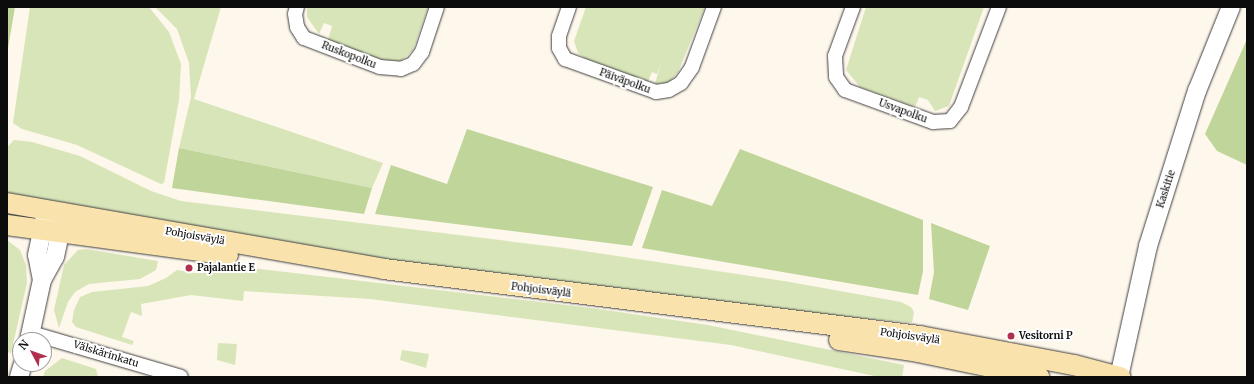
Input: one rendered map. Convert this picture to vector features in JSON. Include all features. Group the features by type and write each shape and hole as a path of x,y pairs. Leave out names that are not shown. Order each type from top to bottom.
{"main road":[{"name":"Pohjoisväylä","path":"7,203 384,269 698,310 920,336 1074,365 1119,377"},
{"name":"Pohjoisväylä","path":"7,225 50,232 299,264 384,269"},
{"name":"Pohjoisväylä","path":"698,310 806,335 918,352 1039,377"}],"street":[{"name":"Ruskopolku","path":"297,7 294,14 297,27 304,38 380,67 401,69 413,64 422,52 437,7"},
{"name":"Päiväpolku","path":"569,7 559,36 559,48 565,58 656,92 670,90 681,84 692,67 714,7"},
{"name":"Usvapolku","path":"853,7 835,56 836,77 845,90 933,122 950,121 962,107 999,7"},
{"name":"Kaskitie","path":"1119,377 1148,246 1197,91 1231,7"},
{"path":"31,332 42,280 55,257 50,232 55,211"},
{"name":"Välskärinkatu","path":"52,342 181,377"}],"green space":[{"path":"7,7 15,7 7,54"},
{"path":"30,7 149,7 169,32 181,64 179,100 164,183 161,184 77,145 22,129 13,123"},
{"path":"155,7 221,7 194,99 383,163 372,188 179,148 191,97 189,63 177,29"},
{"path":"307,7 428,7 413,50 401,61 382,62 328,40 332,26 324,23 319,34 307,17"},
{"path":"586,7 705,7 678,72 669,83 655,84 661,62 657,74 652,72 647,84 589,61 578,53 574,41"},
{"path":"866,7 984,7 949,106 935,111 928,100 919,97 915,107 860,87 846,70"},
{"path":"1247,39 1247,165 1217,151 1205,134"},
{"path":"467,129 653,187 632,246 375,214 391,165 447,184"},
{"path":"14,140 32,142 80,156 151,191 181,201 564,248 790,282 901,302 911,307 914,312 912,323 786,311 372,258 7,193 7,152 8,146"},
{"path":"179,148 372,188 364,214 172,188"},
{"path":"740,149 923,220 923,271 918,295 642,248 662,190 712,206"},
{"path":"931,223 990,246 968,310 929,299 934,272"},
{"path":"7,240 20,250 26,265 27,283 16,332 12,332 11,353 7,352"},
{"path":"86,249 158,261 156,270 140,279 89,284 75,292 68,302 59,328 54,310 64,265 78,250"},
{"path":"251,268 591,308 708,325 904,365 902,377 879,377 731,345 370,299 244,291 243,301 191,295 141,304 142,316 131,312 122,337 134,341 132,345 76,327 72,322 74,310 80,297 92,292 148,286 166,278 177,270 195,273"},
{"path":"218,343 237,344 235,365 217,360"},
{"path":"402,350 429,354 426,368 400,360"},
{"path":"62,358 96,369 98,377 43,377 45,372 52,372 52,366"}],"place":[{"name":"Pajalantie E","path":"189,268"},
{"name":"Vesitorni P","path":"1011,336"}]}
